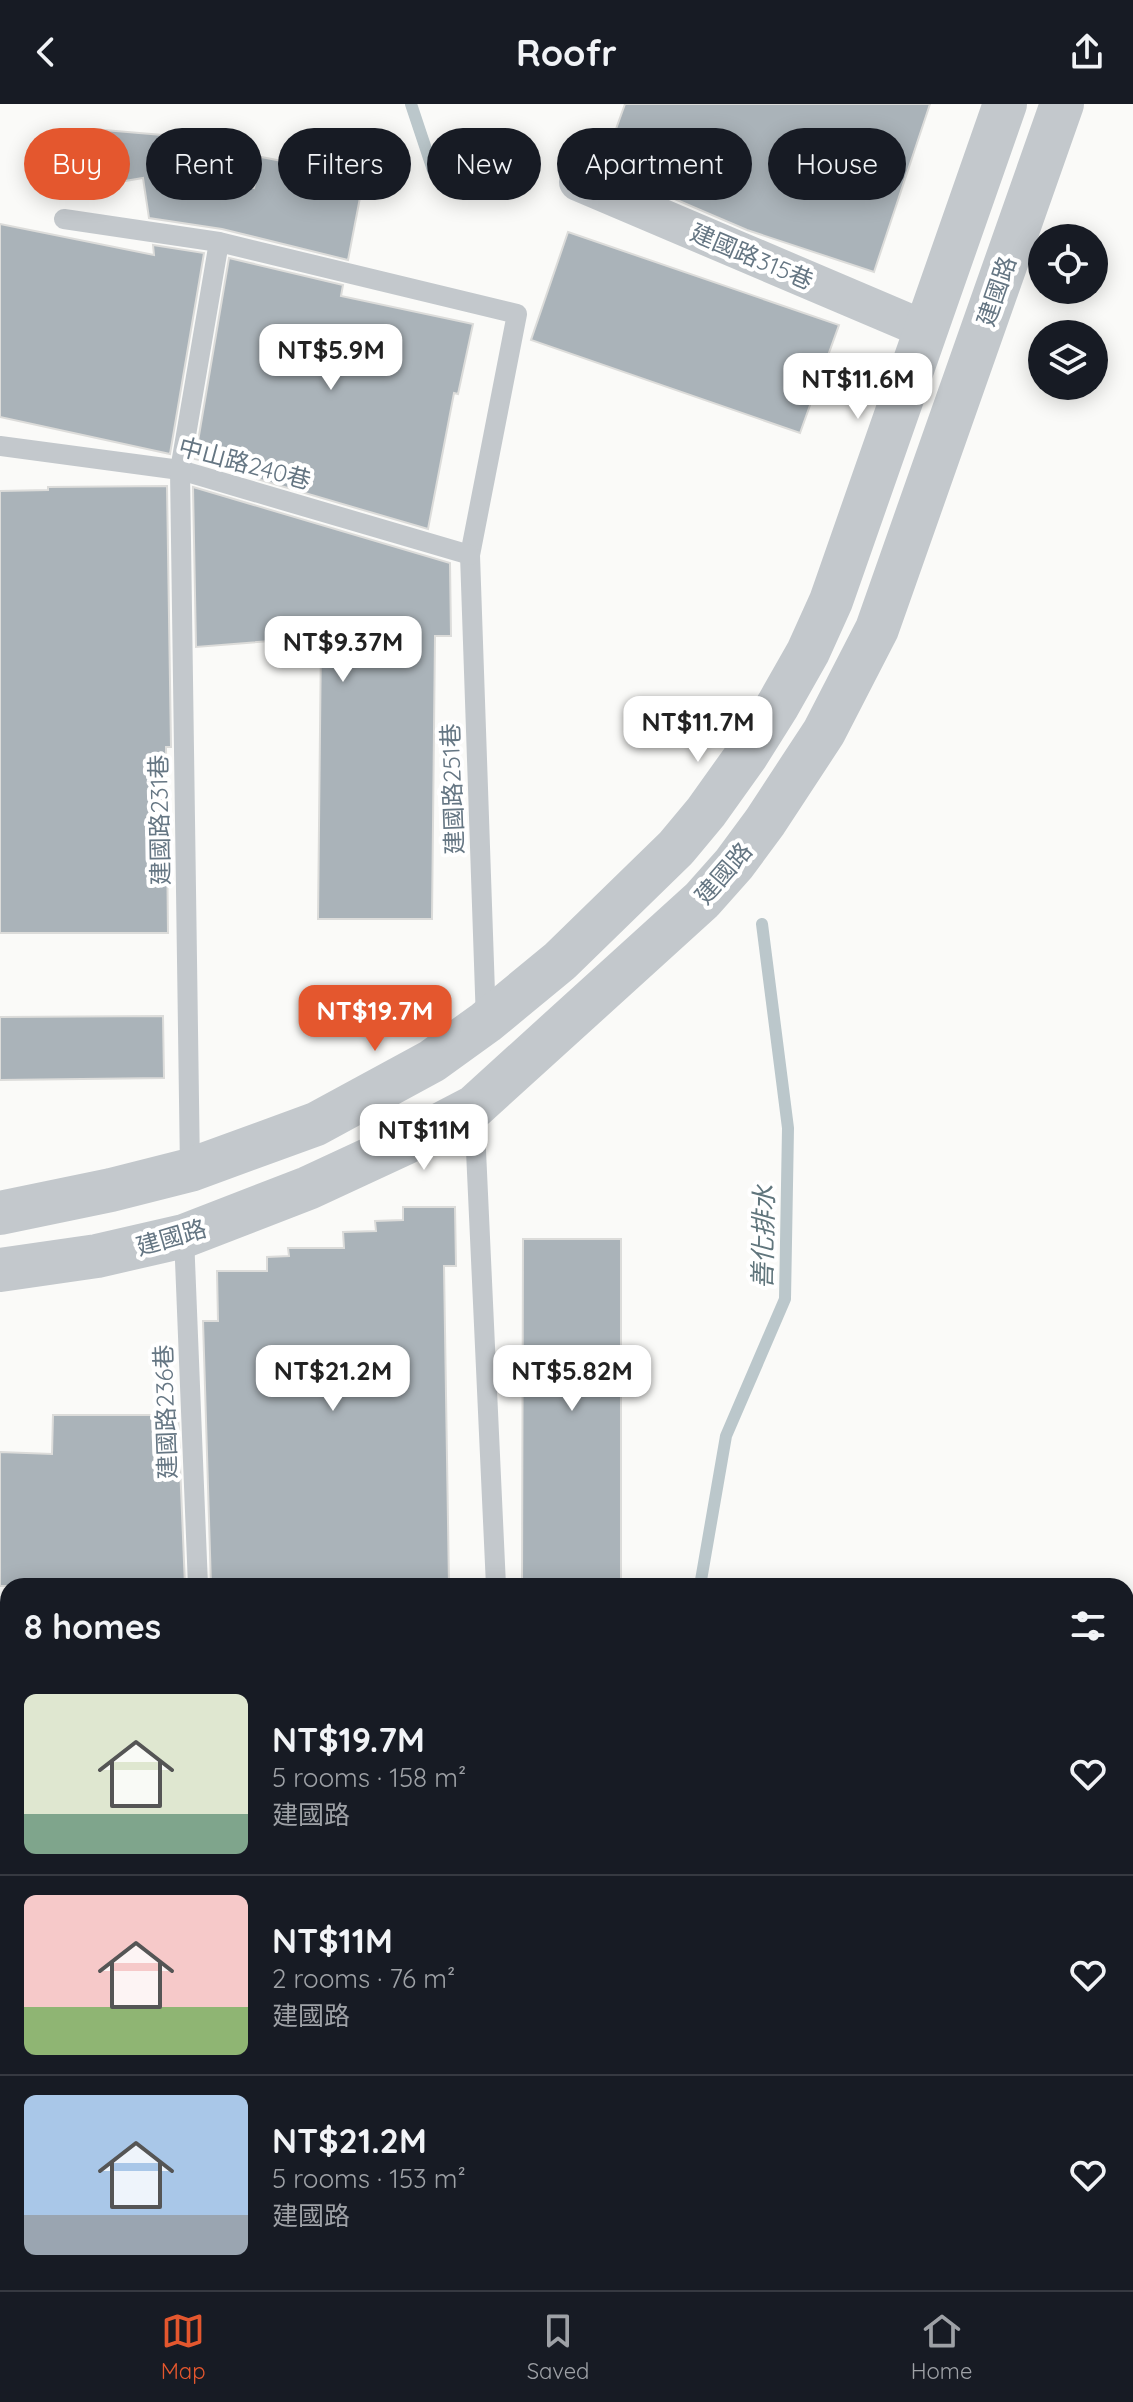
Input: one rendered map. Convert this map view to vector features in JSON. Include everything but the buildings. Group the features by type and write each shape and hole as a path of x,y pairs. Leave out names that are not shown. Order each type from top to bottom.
{"street":[{"path":"0,1213 190,1170 316,1124 432,1061 486,1022 560,961 676,848 746,756 808,652 831,601 1005,104"},
{"name":"建國路","path":"0,1270 97,1256 184,1236 308,1188 474,1107 702,900 765,822 824,732 877,629 1062,104"},
{"name":"建國路315巷","path":"620,200 926,330"}],"lane":[{"path":"64,219 219,242"},
{"name":"建國路251巷","path":"219,242 517,314 470,555 486,1022"},
{"name":"建國路231巷","path":"190,1170 180,470 219,242"},
{"name":"中山路240巷","path":"0,446 180,470 470,555"},
{"path":"474,1107 496,1578"},
{"name":"建國路236巷","path":"184,1236 198,1578"}],"waterway":[{"name":"善化排水","path":"411,104 427,152"},
{"name":"善化排水","path":"701,1578 726,1436 785,1299 788,1128 762,924"}]}
